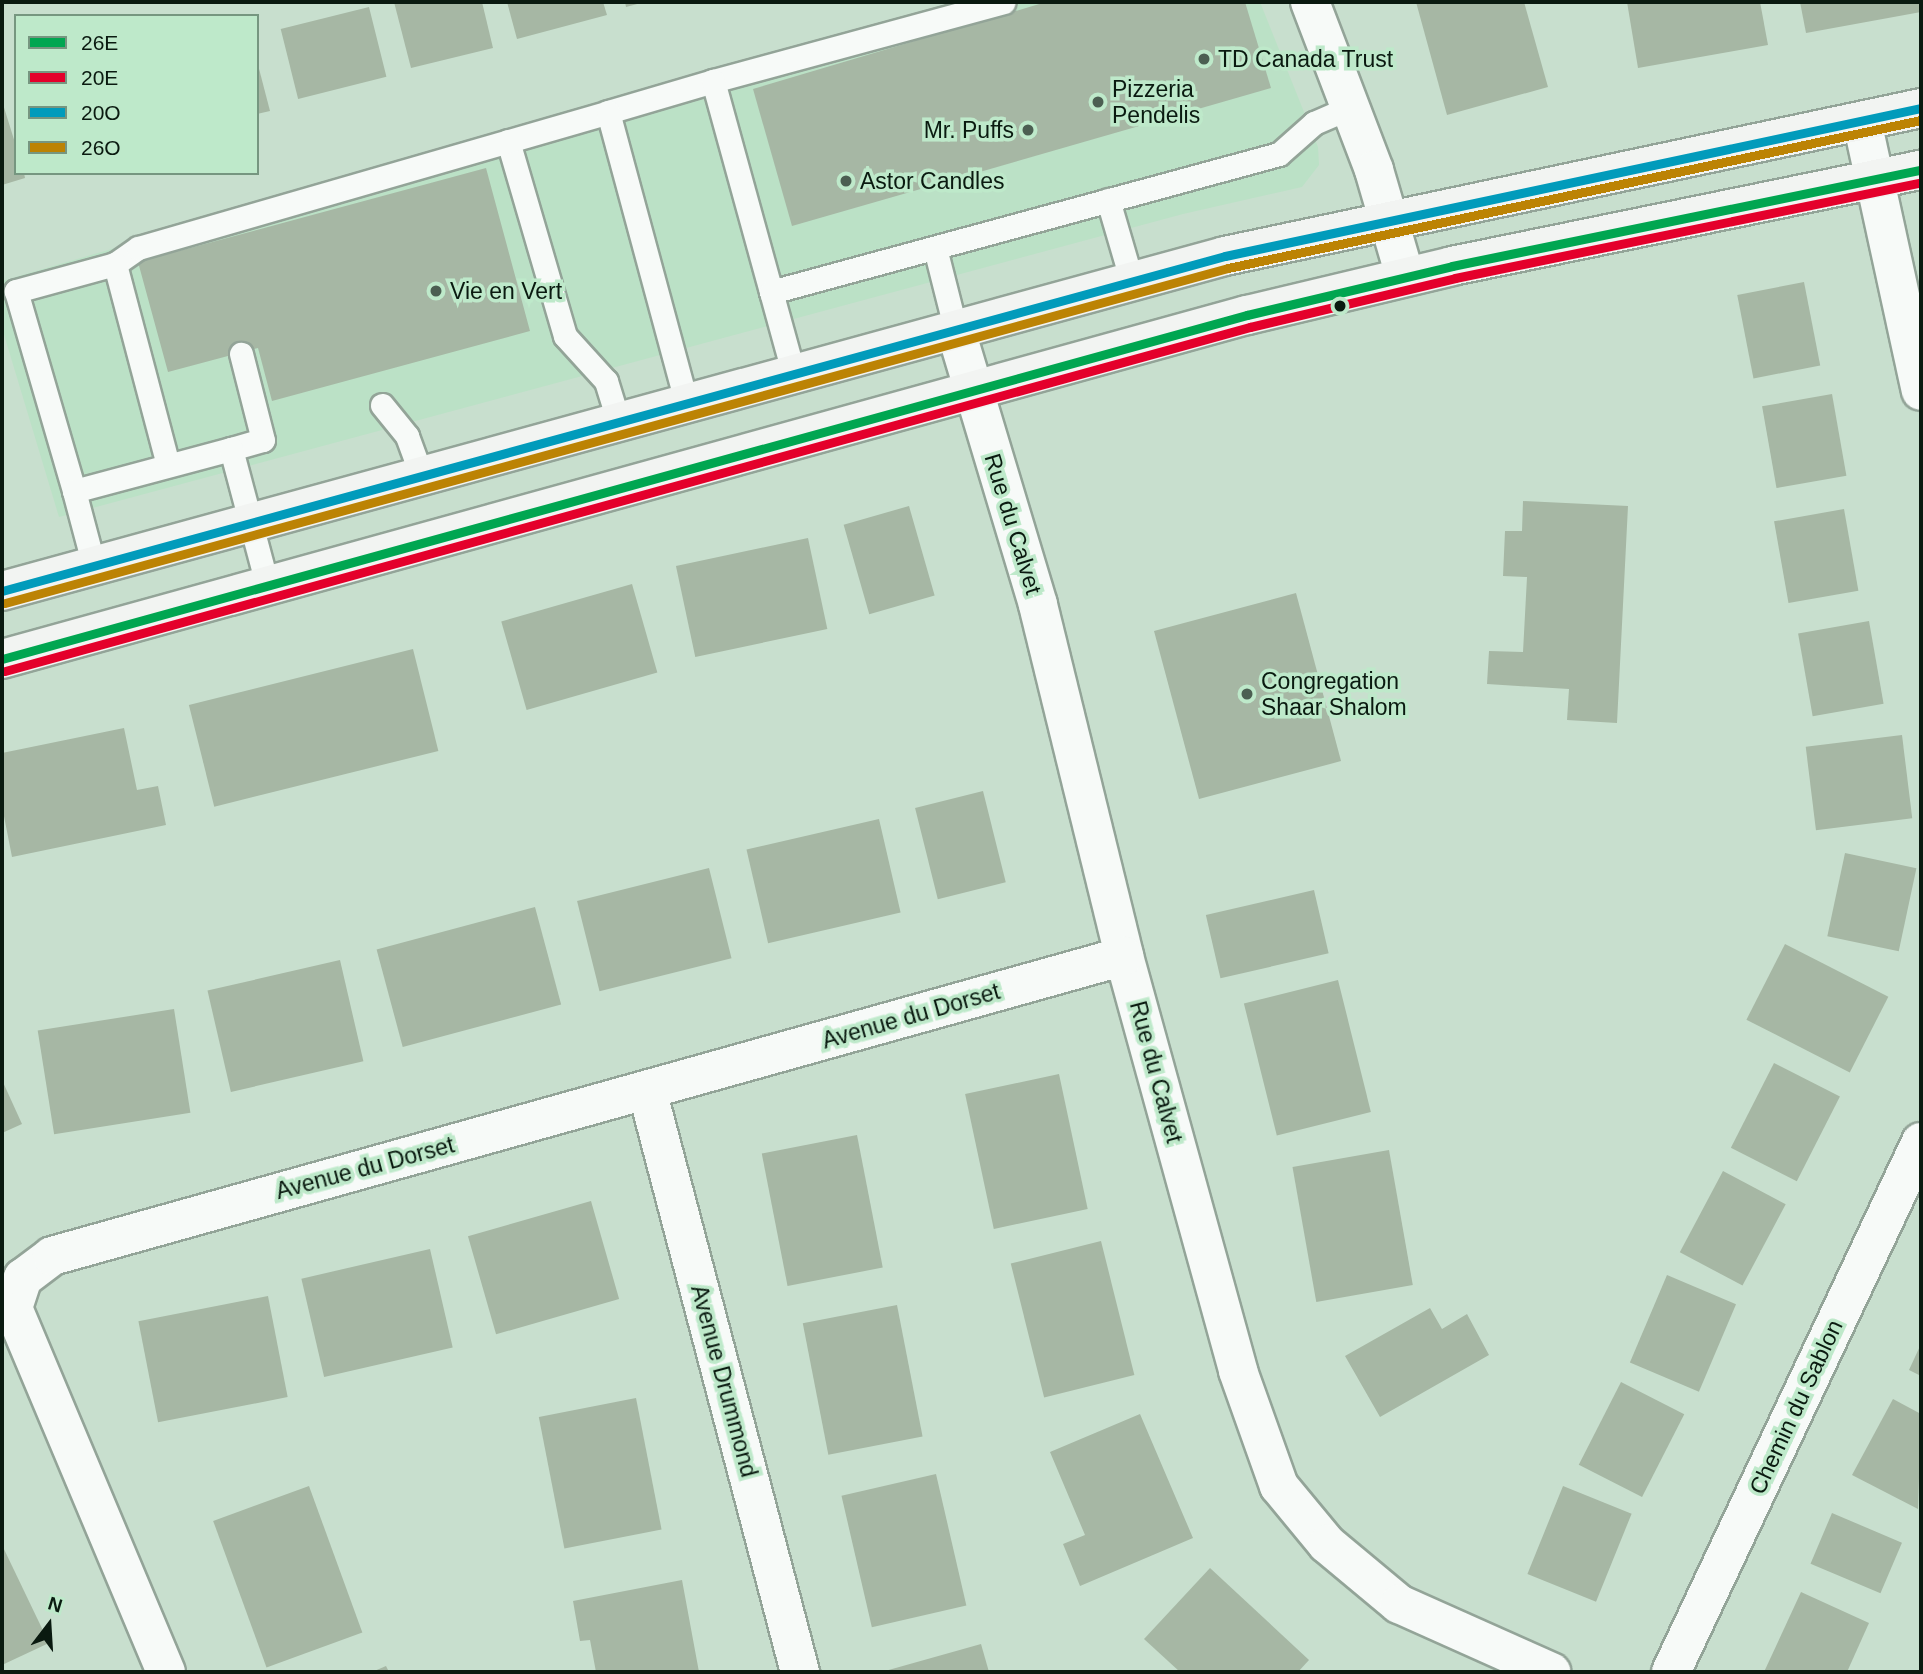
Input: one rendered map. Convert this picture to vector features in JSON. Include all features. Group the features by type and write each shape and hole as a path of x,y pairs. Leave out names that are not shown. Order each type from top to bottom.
{"street":[{"path":"1310,2 1351,107 1405,276"},
{"path":"2,591 1225,256 1921,108"},
{"path":"1862,121 1921,391"},
{"path":"2,659 267,584 973,393 1177,333 1405,276 1921,170"},
{"name":"Rue du Calvet","path":"956,331 1038,605 1124,956 1242,1383 1279,1486 1327,1544 1399,1604 1551,1672"},
{"name":"Avenue du Dorset","path":"166,1672 13,1308 23,1278 52,1256 1124,956"},
{"name":"Avenue Drummond","path":"647,1090 800,1672"},
{"name":"Chemin du Sablon","path":"1671,1672 1921,1142"}],"lane":[{"path":"94,566 16,291 115,264 138,248 713,81 1003,2"},
{"path":"713,81 794,376"},
{"path":"771,292 1279,154 1314,123 1351,107"},
{"path":"608,113 687,404"},
{"path":"508,141 565,336 606,381 620,423"},
{"path":"1108,200 1132,282"},
{"path":"935,248 956,331"},
{"path":"115,264 168,465"},
{"path":"74,491 263,440 241,355"},
{"path":"382,405 407,436 422,477"},
{"path":"232,449 267,584"}],"shaded area":[{"path":"958,2 1260,2 1318,147 1319,165 1302,187 1183,214 59,517 2,328 2,281"}],"building":[{"path":"394,2 482,2 493,48 411,68"},
{"path":"507,2 603,2 607,15 517,39"},
{"path":"625,2 641,2 641,3 626,7"},
{"path":"1046,2 1245,2 1271,88 792,226 753,89"},
{"path":"1416,2 1524,2 1548,87 1447,115"},
{"path":"1627,2 1760,2 1768,45 1638,68"},
{"path":"1800,2 1921,2 1921,12 1806,33"},
{"path":"369,7 386,77 298,99 281,29"},
{"path":"259,69 270,111 259,114"},
{"path":"2,101 14,140 14,175 24,175 25,178 2,185"},
{"path":"486,168 530,331 272,401 258,348 168,372 138,262"},
{"path":"1804,282 1820,365 1753,378 1737,295"},
{"path":"1832,394 1846,476 1776,488 1762,406"},
{"path":"1523,501 1628,506 1617,723 1567,720 1569,689 1487,684 1489,651 1523,652 1527,577 1503,576 1505,531 1522,531"},
{"path":"909,506 935,595 869,614 844,525"},
{"path":"1844,509 1858,591 1788,603 1774,521"},
{"path":"808,538 827,629 695,657 676,566"},
{"path":"632,584 657,672 527,710 501,621"},
{"name":"Congregation Shaar Shalom","path":"1296,593 1341,761 1199,799 1154,631"},
{"path":"1869,621 1884,704 1813,716 1798,634"},
{"path":"413,649 438,751 214,807 189,705"},
{"path":"124,728 137,790 158,786 166,825 12,857 2,806 2,753"},
{"path":"1902,735 1912,818 1816,830 1806,747"},
{"path":"983,791 1006,882 938,899 915,808"},
{"path":"879,819 901,913 768,943 746,850"},
{"path":"1845,853 1916,868 1899,951 1827,936"},
{"path":"709,868 731,958 600,991 577,901"},
{"path":"1314,890 1329,953 1220,978 1206,915"},
{"path":"535,907 561,1005 403,1047 377,949"},
{"path":"1785,944 1888,997 1850,1072 1746,1020"},
{"path":"340,960 363,1061 231,1092 207,991"},
{"path":"1338,980 1371,1112 1277,1135 1244,1003"},
{"path":"174,1009 190,1113 54,1134 38,1031"},
{"path":"1774,1063 1840,1097 1797,1181 1731,1148"},
{"path":"1059,1074 1088,1209 994,1229 965,1094"},
{"path":"2,1080 22,1124 2,1133"},
{"path":"857,1135 883,1268 788,1286 762,1154"},
{"path":"1389,1150 1413,1285 1316,1302 1292,1167"},
{"path":"1723,1171 1786,1204 1742,1286 1680,1252"},
{"path":"591,1201 619,1299 496,1334 468,1236"},
{"path":"1101,1241 1134,1375 1044,1397 1011,1263"},
{"path":"430,1249 453,1347 324,1377 301,1279"},
{"path":"1667,1275 1736,1304 1699,1392 1630,1362"},
{"path":"268,1296 288,1397 158,1422 138,1321"},
{"path":"897,1305 923,1437 828,1455 803,1323"},
{"path":"1430,1308 1442,1329 1467,1314 1489,1355 1380,1417 1345,1356"},
{"path":"1921,1344 1921,1376 1909,1370"},
{"path":"1621,1382 1684,1414 1642,1497 1579,1465"},
{"path":"636,1398 662,1530 564,1548 539,1417"},
{"path":"1893,1399 1921,1414 1918,1509 1852,1475"},
{"path":"1140,1414 1193,1538 1080,1586 1063,1544 1085,1535 1050,1452"},
{"path":"936,1474 966,1606 872,1627 841,1496"},
{"path":"309,1486 362,1633 267,1667 213,1521"},
{"path":"1563,1486 1632,1514 1596,1602 1527,1574"},
{"path":"1832,1513 1902,1543 1880,1593 1811,1564"},
{"path":"2,1545 49,1643 2,1665"},
{"path":"1210,1568 1309,1660 1298,1672 1180,1672 1144,1639"},
{"path":"682,1580 699,1672 596,1672 590,1640 580,1641 573,1601"},
{"path":"1801,1592 1869,1623 1847,1672 1764,1672"},
{"path":"981,1644 989,1672 885,1672 885,1671"},
{"path":"386,1666 389,1672 372,1672"}],"transit line":[{"name":"20O","path":"2,591 1225,256 1921,108"},
{"name":"26O","path":"5,603 1228,268 1921,120"},
{"name":"26E","path":"2,659 1247,315 1452,266 1921,170"},
{"name":"20E","path":"5,671 1250,327 1455,278 1921,182"}],"place":[{"name":"TD Canada Trust","path":"1204,59"},
{"name":"Pizzeria Pendelis","path":"1098,102"},
{"name":"Mr. Puffs","path":"1028,130"},
{"name":"Astor Candles","path":"846,181"},
{"name":"Vie en Vert","path":"436,291"},
{"name":"Congregation Shaar Shalom","path":"1247,694"}]}
